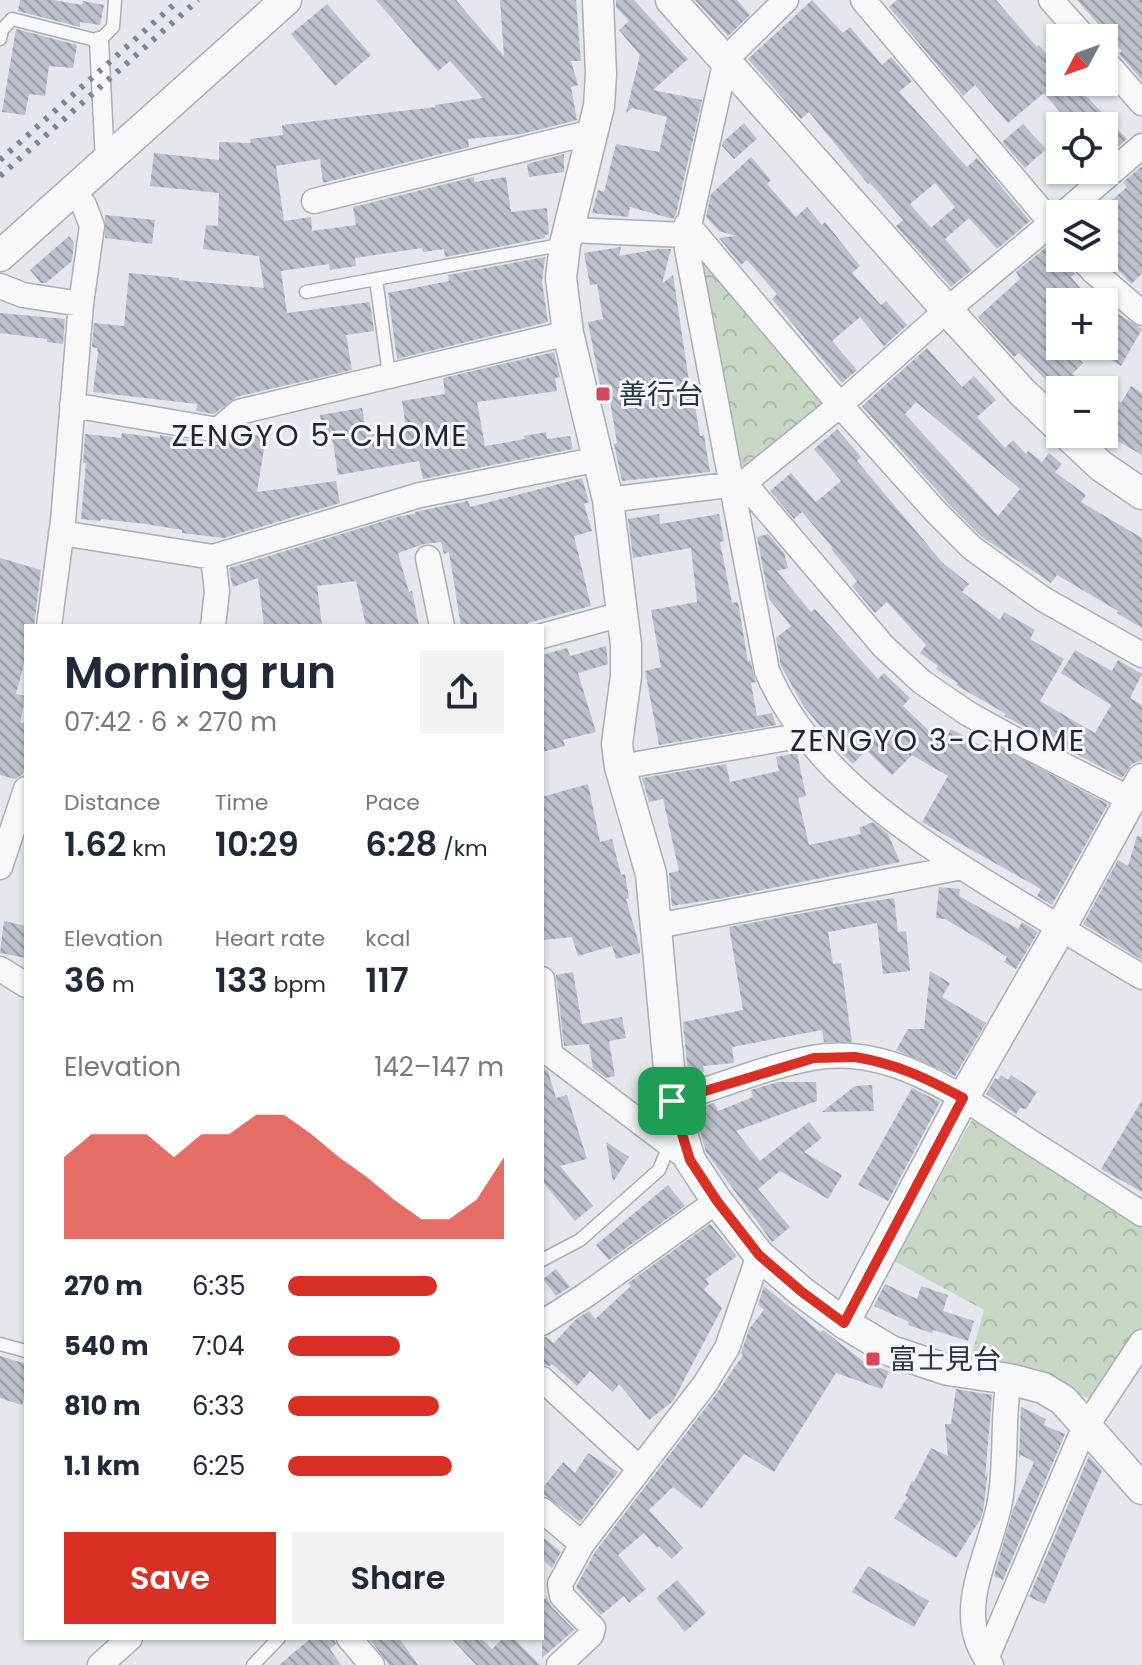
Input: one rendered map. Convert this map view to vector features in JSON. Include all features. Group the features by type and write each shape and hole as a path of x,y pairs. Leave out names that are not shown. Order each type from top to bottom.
{"street":[{"path":"0,256 286,0"},
{"path":"598,0 599,106 567,237 561,278 568,333 608,500 626,676 617,744 620,767 651,874 672,1101 680,1153"},
{"path":"671,0 947,310 1046,415"},
{"path":"786,0 726,59 687,230 687,249 738,484 767,671 780,701 804,735 854,787 897,823 1060,929 1142,977"},
{"path":"863,0 1046,207"},
{"path":"1051,0 1072,24"},
{"path":"99,41 105,162"},
{"path":"1118,76 1142,103"},
{"path":"314,201 592,132"},
{"path":"1083,200 1142,146"},
{"path":"49,624 61,533 81,304 92,226 84,205 72,191"},
{"path":"567,237 687,230"},
{"path":"687,230 840,405 972,548 1043,599 1142,655"},
{"path":"608,500 738,484 840,405 947,310 1046,232"},
{"path":"1094,272 1142,313"},
{"path":"0,286 23,295 81,304"},
{"path":"72,405 218,430 239,412 568,333"},
{"path":"1082,448 1101,466 1142,494"},
{"path":"61,533 213,557 420,495 599,459"},
{"path":"738,484 884,647 922,682 1003,734 1136,789 963,1098 844,1323"},
{"path":"213,557 217,591 213,624"},
{"path":"428,558 442,624"},
{"path":"544,635 622,614"},
{"path":"620,767 804,735"},
{"path":"0,867 24,795"},
{"path":"657,926 962,867"},
{"path":"0,969 24,984"},
{"path":"544,1014 546,1050 680,1153 759,1255 802,1292 844,1323 891,1351 948,1370 1009,1379 1043,1388 1063,1400 1088,1425 1142,1489"},
{"path":"672,1101 814,1058 855,1057 888,1063 919,1074 963,1098 1142,1214"},
{"path":"544,1322 717,1201"},
{"path":"559,1665 591,1635 593,1628 562,1596 560,1584 582,1544 705,1384 727,1348 759,1255"},
{"path":"989,1662 1082,1433 1139,1353"},
{"path":"989,1662 974,1634 974,1597 1000,1502 1009,1379"},
{"path":"544,1381 640,1469"},
{"path":"544,1512 582,1544"},
{"path":"100,1665 128,1640"},
{"path":"351,1640 372,1665"}],"lane":[{"path":"0,39 2,30 12,19 99,41 113,27 115,0"},
{"path":"306,292 567,237"},
{"path":"376,279 389,375"},
{"path":"544,1259 580,1240 680,1153"},
{"path":"0,1344 24,1350"},
{"path":"253,1665 277,1640"}],"green space":[{"path":"700,260 824,404 740,472"},
{"path":"973,1118 1142,1224 1142,1328 1092,1399 970,1361 984,1310 894,1261"}],"building":[{"path":"20,0 53,0 82,5 83,1 104,5 100,25 80,22 80,27 18,11"},
{"path":"376,0 456,0 504,56 500,0 576,0 581,61 571,61 578,85 571,87 577,120 522,134 468,139 469,147 323,183 320,159 276,166 284,221 311,217 312,231 356,225 353,207 474,177 474,182 506,177 511,212 547,208 549,234 545,238 445,257 444,249 423,252 422,248 355,258 356,266 330,270 329,264 281,271 287,313 370,302 374,331 346,335 352,370 236,397 214,414 196,411 197,404 93,392 98,353 97,348 92,347 94,323 124,326 129,273 264,288 259,256 203,249 206,225 218,226 219,193 150,186 154,153 219,160 219,142 251,143 250,139 283,135 282,125 436,107 483,98 450,61 438,71"},
{"path":"616,0 634,0 688,59 653,90 702,100 673,219 630,207 628,217 592,213 598,190 604,192 616,144 659,152 667,117 632,108 626,113 640,55 619,30 629,21 616,7"},
{"path":"695,0 737,0 750,15 728,36"},
{"path":"812,0 843,33 850,27 882,65 891,57 912,81 899,92 967,167 977,158 1030,221 997,249 969,218 945,239 972,270 951,287 896,226 903,220 868,184 809,112 801,119 748,59","holes":["935,183 955,207 931,228 910,204"]},
{"path":"897,0 996,0 1037,47 1039,45 1046,53 1046,95 1044,93 1008,123 975,85 963,96 889,7"},
{"path":"1077,0 1142,0 1142,80 1119,54 1122,51 1118,46 1118,24 1098,24"},
{"path":"327,4 371,55 335,86 291,34"},
{"path":"16,29 77,45 73,68 49,66 45,96 29,94 25,115 2,112"},
{"path":"1047,96 1086,96 1101,112 1060,112"},
{"path":"744,123 757,139 734,159 722,146 723,142"},
{"path":"1023,124 1046,149 1025,168 1002,142"},
{"path":"1118,130 1127,139 1118,147"},
{"path":"564,154 564,172 529,177 527,164"},
{"path":"751,157 771,180 767,184 796,217 807,207 822,225 825,222 860,266 852,273 881,305 886,301 907,325 884,346 860,317 832,341 857,370 842,383 772,299 777,294 747,260 741,265 719,238 736,236 719,231 706,217 711,194"},
{"path":"1142,166 1142,274 1131,284 1118,270 1118,200 1112,200 1127,187 1123,182"},
{"path":"105,215 155,220 152,244 105,238"},
{"path":"69,236 74,243 72,261 46,283 41,283 30,270"},
{"path":"621,247 619,256 671,249 662,284 673,275 690,388 700,436 704,435 710,472 622,481 608,389 601,390 588,322 603,319 597,284 590,285 584,253"},
{"path":"1046,247 1046,272 1075,274 1071,277 1080,288 1046,288 1046,360 1080,360 1083,363 1072,374 1075,376 1046,376 1046,380 1019,353 1014,357 978,317 1020,279 1016,272"},
{"path":"545,257 542,282 548,322 397,359 388,293 449,281 448,275"},
{"path":"0,313 65,319 63,344 0,333"},
{"path":"1118,314 1142,329 1121,366 1111,360 1118,360"},
{"path":"927,348 962,387 974,376 996,400 977,417 1005,448 1013,440 1026,454 1028,451 1042,462 1049,453 1062,464 1055,472 1086,495 1081,502 1142,538 1142,628 1057,575 1051,583 982,537 862,406","holes":["916,402 1020,489 998,516 905,414"]},
{"path":"554,352 560,377 555,378 557,391 477,402 485,446 546,432 547,439 570,436 573,449 423,479 419,461 338,475 332,437 325,439 320,415 362,408 367,435 406,429 402,401 445,394 443,378"},
{"path":"1131,386 1142,393 1142,455 1118,441 1118,401 1121,403"},
{"path":"837,429 861,457 857,461 942,562 969,584 962,592 1000,620 1004,612 1035,630 1030,639 1064,659 1040,701 1095,733 1111,705 1061,673 1075,650 1112,671 1118,660 1142,674 1130,698 1142,705 1142,760 1132,764 1122,778 1004,716 1006,714 956,685 958,683 936,669 938,666 920,653 926,645 887,602 875,613 852,586 857,581 833,548 802,512 794,519 770,491 791,473 816,502 841,481 814,449"},
{"path":"239,432 266,437 257,492 336,481 340,503 224,538 182,533 182,530 146,524 81,519 85,434 121,438 122,433 160,438 160,435 216,445 227,442"},
{"path":"582,478 589,502 584,504 592,531 574,536 591,606 528,624 461,624 449,552 444,554 441,542 398,553 409,592 412,591 419,624 366,624 356,581 317,586 322,624 264,624 258,578 233,587 229,568 415,512 468,501 470,507"},
{"path":"659,514 660,524 719,514 724,541 720,542 732,603 738,602 748,662 750,660 756,682 751,683 757,716 772,713 776,725 659,745 645,671 661,667 651,610 697,602 691,548 633,558 628,519"},
{"path":"768,534 784,553 788,568 777,571 811,612 815,609 878,679 884,673 910,698 903,706 943,744 951,729 985,748 989,742 1108,804 1052,905 1037,896 1041,889 922,822 948,776 912,755 892,775 866,750 853,764 804,707 781,666 776,638 791,626 769,599 757,537"},
{"path":"0,558 41,570 34,624 24,624 24,664 16,694 24,696 20,722 24,723 24,771 15,779 0,775"},
{"path":"606,646 608,664 578,673 596,732 563,740 565,746 544,751 544,654 567,648 570,656"},
{"path":"797,753 806,796 798,798 809,845 861,834 859,828 873,822 888,834 900,862 672,906 669,873 679,871 663,799 649,802 642,778 726,764 730,782 779,771 776,757"},
{"path":"588,784 600,842 612,839 621,875 625,874 629,898 626,899 640,953 616,959 612,946 578,956 572,937 544,940 544,796"},
{"path":"1137,836 1142,837 1142,960 1083,924 1118,860 1128,866"},
{"path":"939,887 960,889 959,896 1018,929 1022,922 1038,932 1016,969 1004,962 1007,957 987,944 945,919 936,918"},
{"path":"894,898 898,932 906,931 910,971 883,974 877,923 828,932 833,964 841,963 852,1042 824,1042 822,1030 732,1047 734,1063 703,1066 704,1072 688,1075 683,1022 743,1010 729,927"},
{"path":"4,921 24,926 24,958 0,953"},
{"path":"930,971 950,983 942,997 986,1023 955,1076 896,1050 908,1029 924,1029"},
{"path":"573,972 582,1024 622,1017 626,1038 609,1041 615,1076 606,1078 593,1068 589,1044 564,1046 556,975"},
{"path":"544,1068 548,1071 556,1098 567,1095 587,1159 560,1166 593,1206 575,1221 544,1183"},
{"path":"1001,1075 1008,1080 1011,1075 1037,1092 1026,1109 1020,1108 1016,1114 986,1094 995,1078 998,1080"},
{"path":"778,1082 816,1082 817,1101 736,1131 760,1161 809,1122 822,1138 804,1152 842,1175 828,1199 780,1171 758,1189 790,1227 772,1242 706,1152 694,1110 714,1103 718,1111 753,1097 751,1090"},
{"path":"872,1085 874,1111 822,1112 855,1086"},
{"path":"912,1088 940,1102 888,1201 858,1185"},
{"path":"1142,1100 1142,1192 1101,1169"},
{"path":"606,1142 629,1157 613,1182"},
{"path":"668,1185 685,1206 609,1260 596,1245"},
{"path":"710,1224 737,1256 706,1279 709,1284 704,1289 722,1308 673,1401 649,1420 619,1384 613,1392 590,1371 577,1386 552,1364 544,1364 544,1338 554,1343 575,1320 589,1311 595,1319 631,1286 628,1283"},
{"path":"556,1269 570,1287 556,1296 544,1278"},
{"path":"885,1284 917,1299 921,1286 948,1295 943,1311 974,1321 968,1341 908,1325 909,1322 874,1306"},
{"path":"764,1286 820,1332 823,1330 864,1362 889,1371 882,1389 836,1373 774,1472 744,1454 701,1509 673,1487 649,1510 683,1548 672,1559 644,1533 618,1555 646,1589 629,1603 624,1596 601,1615 576,1587 595,1552 743,1355 749,1329 764,1310 758,1305"},
{"path":"0,1356 24,1363 22,1405 0,1398"},
{"path":"956,1389 992,1395 983,1511 956,1558 894,1518 908,1497 905,1496 912,1481 931,1448 948,1456 945,1424 951,1424"},
{"path":"1021,1407 1046,1419 1044,1425 1065,1434 1003,1580 994,1576 1013,1510 1034,1462 1021,1455 1019,1458"},
{"path":"588,1453 618,1472 580,1522 544,1495 544,1486 563,1462 575,1473"},
{"path":"1089,1456 1102,1471 1045,1604 1029,1597"},
{"path":"544,1538 561,1552 552,1568 544,1561"},
{"path":"868,1566 929,1601 914,1627 852,1592"},
{"path":"677,1580 706,1613 685,1632 656,1598"},
{"path":"547,1597 551,1606 574,1630 542,1658 544,1640 544,1599"},
{"path":"309,1640 335,1640 336,1644 330,1649 341,1665 279,1665"},
{"path":"370,1640 400,1640 418,1665 389,1665"},
{"path":"453,1640 483,1640 492,1649 501,1640 515,1640 540,1665 476,1665"}],"railway":[{"path":"0,160 179,0"},
{"path":"0,176 198,0"}],"place":[{"name":"善行台","path":"603,394"},
{"name":"富士見台","path":"873,1359"}],"district":[{"name":"ZENGYO 5-CHOME","path":"320,435"},
{"name":"ZENGYO 3-CHOME","path":"938,740"}],"route":[{"path":"855,1057 888,1063 919,1074 963,1098 844,1323 759,1255 717,1201 690,1160 672,1101 814,1058 855,1057"}]}
